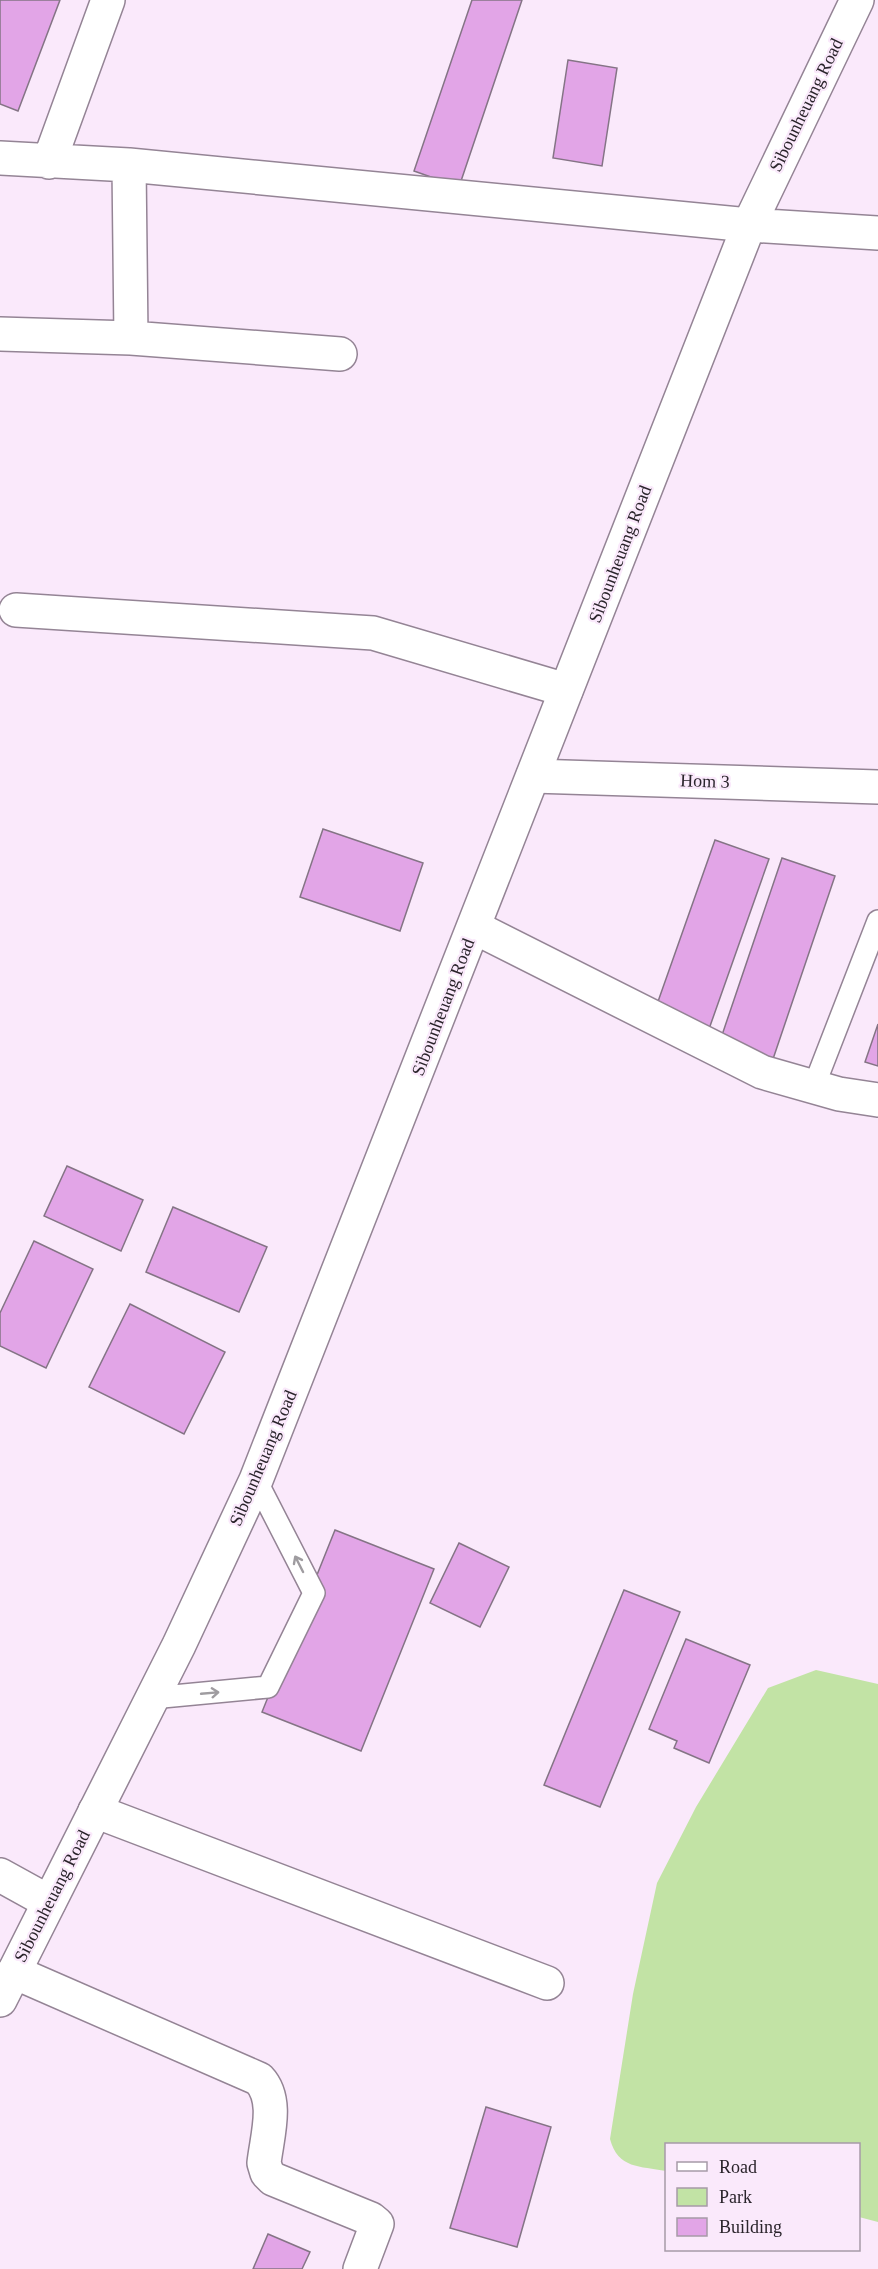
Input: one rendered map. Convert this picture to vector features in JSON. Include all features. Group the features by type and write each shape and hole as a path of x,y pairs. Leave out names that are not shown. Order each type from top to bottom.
{"street":[{"path":"49,162 108,0"},
{"name":"Sibounheuang Road","path":"7,1986 152,1698 256,1480 749,225 857,0"},
{"path":"0,158 129,165 749,225 878,233"},
{"path":"129,165 131,338"},
{"path":"0,334 131,338 340,354"},
{"path":"16,610 373,633 566,690"},
{"name":"Hom 3","path":"533,776 878,787"},
{"path":"474,927 762,1072 839,1094 878,1100"},
{"path":"95,1811 547,1983"},
{"path":"0,1875 49,1902"},
{"path":"7,1986 259,2079 268,2088 271,2100 264,2163 267,2173 273,2179 371,2219 376,2224 360,2269"}],"lane":[{"path":"814,1086 878,921"},
{"path":"152,1698 268,1688 314,1593 256,1480"}],"green space":[{"path":"816,1670 878,1684 878,2222 860,2217 860,2143 665,2143 665,2171 639,2167 624,2161 618,2156 610,2139 633,1994 657,1883 696,1807 768,1688"}],"building":[{"path":"0,0 60,0 18,111 0,104"},
{"path":"472,0 522,0 459,187 414,171"},
{"path":"568,60 617,68 602,166 553,158"},
{"path":"323,829 423,863 400,931 300,897"},
{"path":"715,840 769,859 709,1029 655,1010"},
{"path":"782,858 835,876 773,1059 720,1041"},
{"path":"878,1024 878,1066 865,1062"},
{"path":"67,1166 143,1200 121,1251 44,1216"},
{"path":"173,1207 267,1247 239,1312 146,1272"},
{"path":"34,1241 93,1269 46,1368 0,1346 0,1313"},
{"path":"130,1304 225,1352 184,1434 89,1387"},
{"path":"335,1530 434,1569 361,1751 262,1712"},
{"path":"459,1543 509,1567 480,1627 430,1603"},
{"path":"624,1590 680,1612 600,1807 544,1785"},
{"path":"686,1639 750,1665 709,1763 674,1748 677,1741 649,1729"},
{"path":"486,2107 551,2127 517,2247 450,2228"},
{"path":"268,2234 310,2252 302,2269 253,2269"}]}
